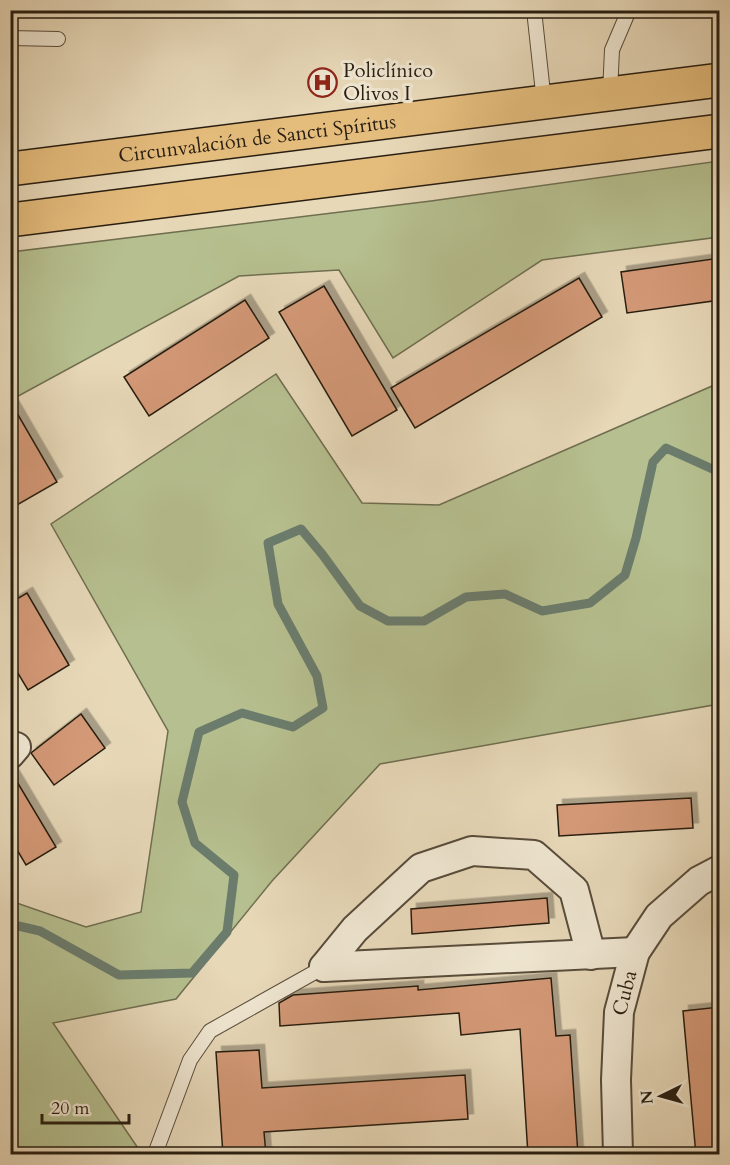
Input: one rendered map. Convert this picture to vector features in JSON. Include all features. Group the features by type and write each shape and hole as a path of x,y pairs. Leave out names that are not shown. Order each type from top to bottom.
{"highway":[{"name":"Circunvalación de Sancti Spíritus","path":"10,169 720,80"},
{"path":"10,220 720,131"}],"street":[{"path":"324,967 356,929 421,868 472,851 534,855 574,890 591,956"},
{"name":"Cuba","path":"618,1155 616,1080 619,1012 635,952 659,916 699,881 720,870"},
{"path":"324,967 591,956 635,952"}],"lane":[{"path":"534,10 544,102"},
{"path":"610,93 612,50 629,10"},
{"path":"10,38 58,39"},
{"path":"155,1155 190,1060 210,1031 324,967"}],"green space":[{"path":"719,161 719,237 542,260 393,358 339,270 239,276 11,400 11,252 431,201"},
{"path":"276,374 362,503 439,505 719,383 719,704 380,764 272,881 176,999 53,1023 142,1154 11,1154 11,901 86,927 141,912 168,731 51,524"}],"building":[{"path":"720,258 720,300 627,313 621,272"},
{"path":"579,278 602,317 415,428 391,388"},
{"path":"324,286 397,410 352,436 279,312"},
{"path":"245,300 269,338 149,416 124,377"},
{"path":"10,401 57,482 10,509"},
{"path":"27,593 69,665 28,690 10,660 10,603"},
{"path":"81,714 105,748 54,785 31,753"},
{"path":"10,770 56,847 26,865 10,838"},
{"path":"691,798 693,828 559,836 557,805"},
{"path":"547,898 549,923 412,934 411,909"},
{"path":"551,978 556,1036 570,1035 578,1155 528,1155 520,1029 461,1035 459,1013 280,1026 279,1003 293,995 418,986 418,990"},
{"path":"720,1007 720,1155 696,1155 683,1011"},
{"path":"259,1050 262,1088 465,1075 468,1119 264,1132 266,1155 223,1155 216,1052"}],"waterway":[{"path":"10,924 40,931 119,975 192,973 227,932 234,875 195,843 182,802 199,732 242,713 293,727 323,708 317,676 278,604 268,543 301,529 360,606 388,621 424,621 466,597 505,594 542,611 590,603 625,575 653,462 666,448 719,472 720,475"}],"place":[{"name":"Policlínico Olivos I","path":"322,82"}]}
